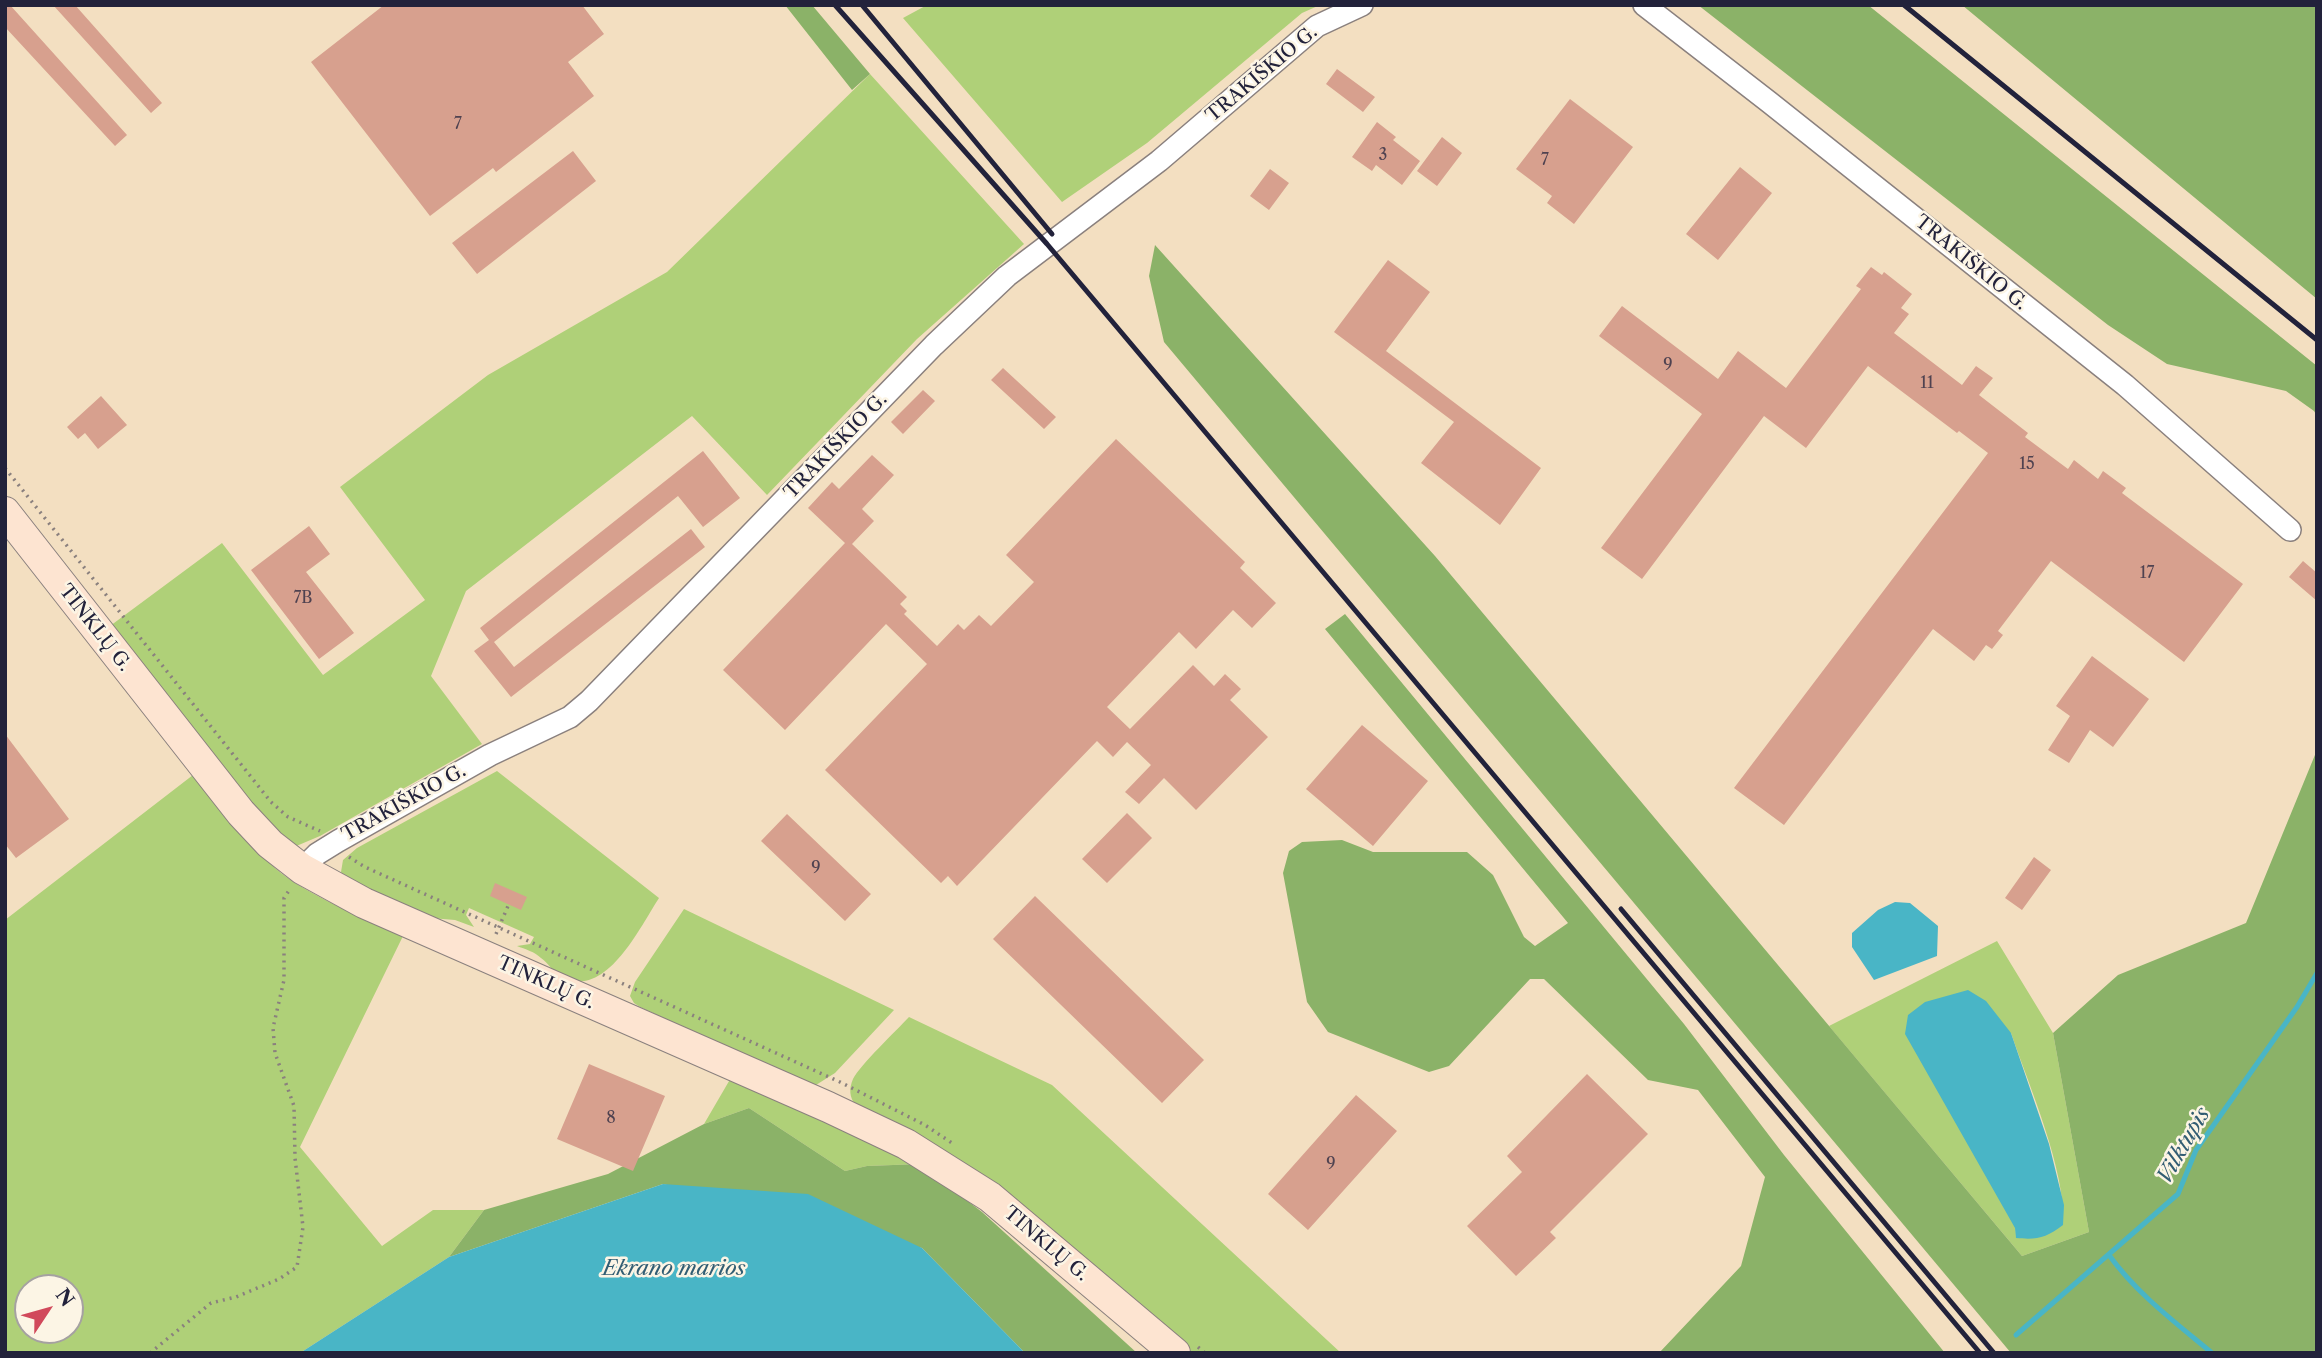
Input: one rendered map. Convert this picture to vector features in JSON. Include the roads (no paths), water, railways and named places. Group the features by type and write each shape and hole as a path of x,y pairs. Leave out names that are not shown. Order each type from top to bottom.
{"main road":[{"name":"TINKLŲ G.","path":"5,512 241,813 270,844 302,869 364,903 803,1096 905,1144 990,1197 1186,1349"}],"street":[{"name":"TRAKIŠKIO G.","path":"302,869 317,854 333,844 490,755 570,717 589,701 934,345 1007,276 1159,161 1317,26 1363,5"},
{"name":"TRAKIŠKIO G.","path":"1644,5 2125,385 2290,530"}],"water":[{"path":"1895,902 1910,903 1938,926 1937,956 1874,980 1852,947 1852,933 1878,910"},
{"path":"1968,990 1986,1001 2011,1033 2049,1144 2064,1205 2063,1225 2041,1237 2016,1238 2015,1228 1905,1034 1908,1015 1925,1002"},
{"name":"Ekrano marios","path":"663,1184 808,1194 922,1248 1025,1353 300,1353 449,1257"}],"waterway":[{"name":"Vilktupis","path":"2016,1335 2178,1194 2196,1150 2297,1007 2317,973"},
{"path":"2109,1255 2144,1295 2212,1353"}],"railway":[{"path":"835,5 1047,244 1980,1353"},
{"path":"862,5 1052,234"},
{"path":"1904,5 2317,340"},
{"path":"1621,909 1994,1353"}]}
